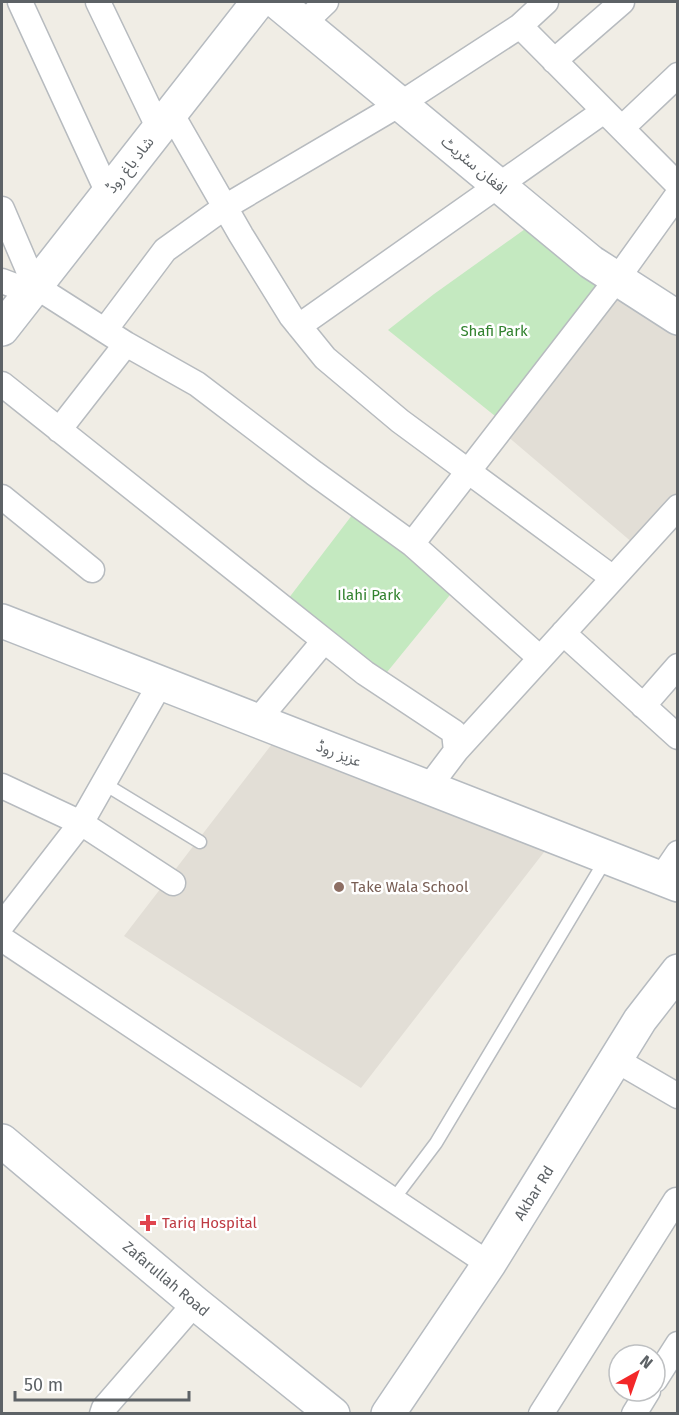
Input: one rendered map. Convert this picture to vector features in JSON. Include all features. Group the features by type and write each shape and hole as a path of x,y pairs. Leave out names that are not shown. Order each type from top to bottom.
{"main road":[{"name":"شاد باغ روڈ","path":"2,329 22,286 108,193 258,2"},
{"name":"افغان سٹریٹ","path":"277,2 315,12 400,104 591,262 678,318"},
{"name":"عزیز روڈ","path":"2,621 606,858 672,872"},
{"name":"Akbar Rd","path":"388,1413 489,1264 640,1020 678,970"},
{"name":"Zafarullah Road","path":"2,1141 195,1304 333,1413"}],"street":[{"path":"20,2 108,193"},
{"path":"98,2 165,121 225,207 298,326 325,358 400,421 613,578"},
{"path":"105,330 165,250 225,207 400,104 520,26 546,2"},
{"path":"554,61 622,2"},
{"path":"520,26 678,185"},
{"path":"622,128 678,75"},
{"path":"298,326 604,111"},
{"path":"412,544 617,279 678,194"},
{"path":"2,209 22,286 105,330 197,384 412,544 540,658"},
{"path":"59,430 126,344"},
{"path":"2,384 365,673 454,732 456,751"},
{"path":"2,497 92,570"},
{"path":"428,788 456,751 678,507"},
{"path":"563,633 678,737"},
{"path":"257,721 324,641"},
{"path":"643,706 678,666"},
{"path":"2,925 81,822 160,684"},
{"path":"2,786 81,822 173,883"},
{"path":"2,939 489,1264"},
{"path":"616,1060 678,1096"},
{"path":"541,1413 676,1200 678,1201"},
{"path":"102,1413 195,1304"},
{"path":"667,1361 678,1344"}],"lane":[{"path":"104,783 200,842"},
{"path":"393,1200 436,1143 606,858"}],"shaded area":[{"path":"617,279 677,318 677,507 640,549 500,430"},
{"name":"Take Wala School","path":"282,731 555,838 361,1088 124,936"}],"green space":[{"name":"Shafi Park","path":"539,219 617,279 505,424 388,330"},
{"name":"Ilahi Park","path":"359,506 458,585 379,682 282,607"}],"place":[{"name":"Take Wala School","path":"339,887"},
{"name":"Tariq Hospital","path":"148,1223"}]}
